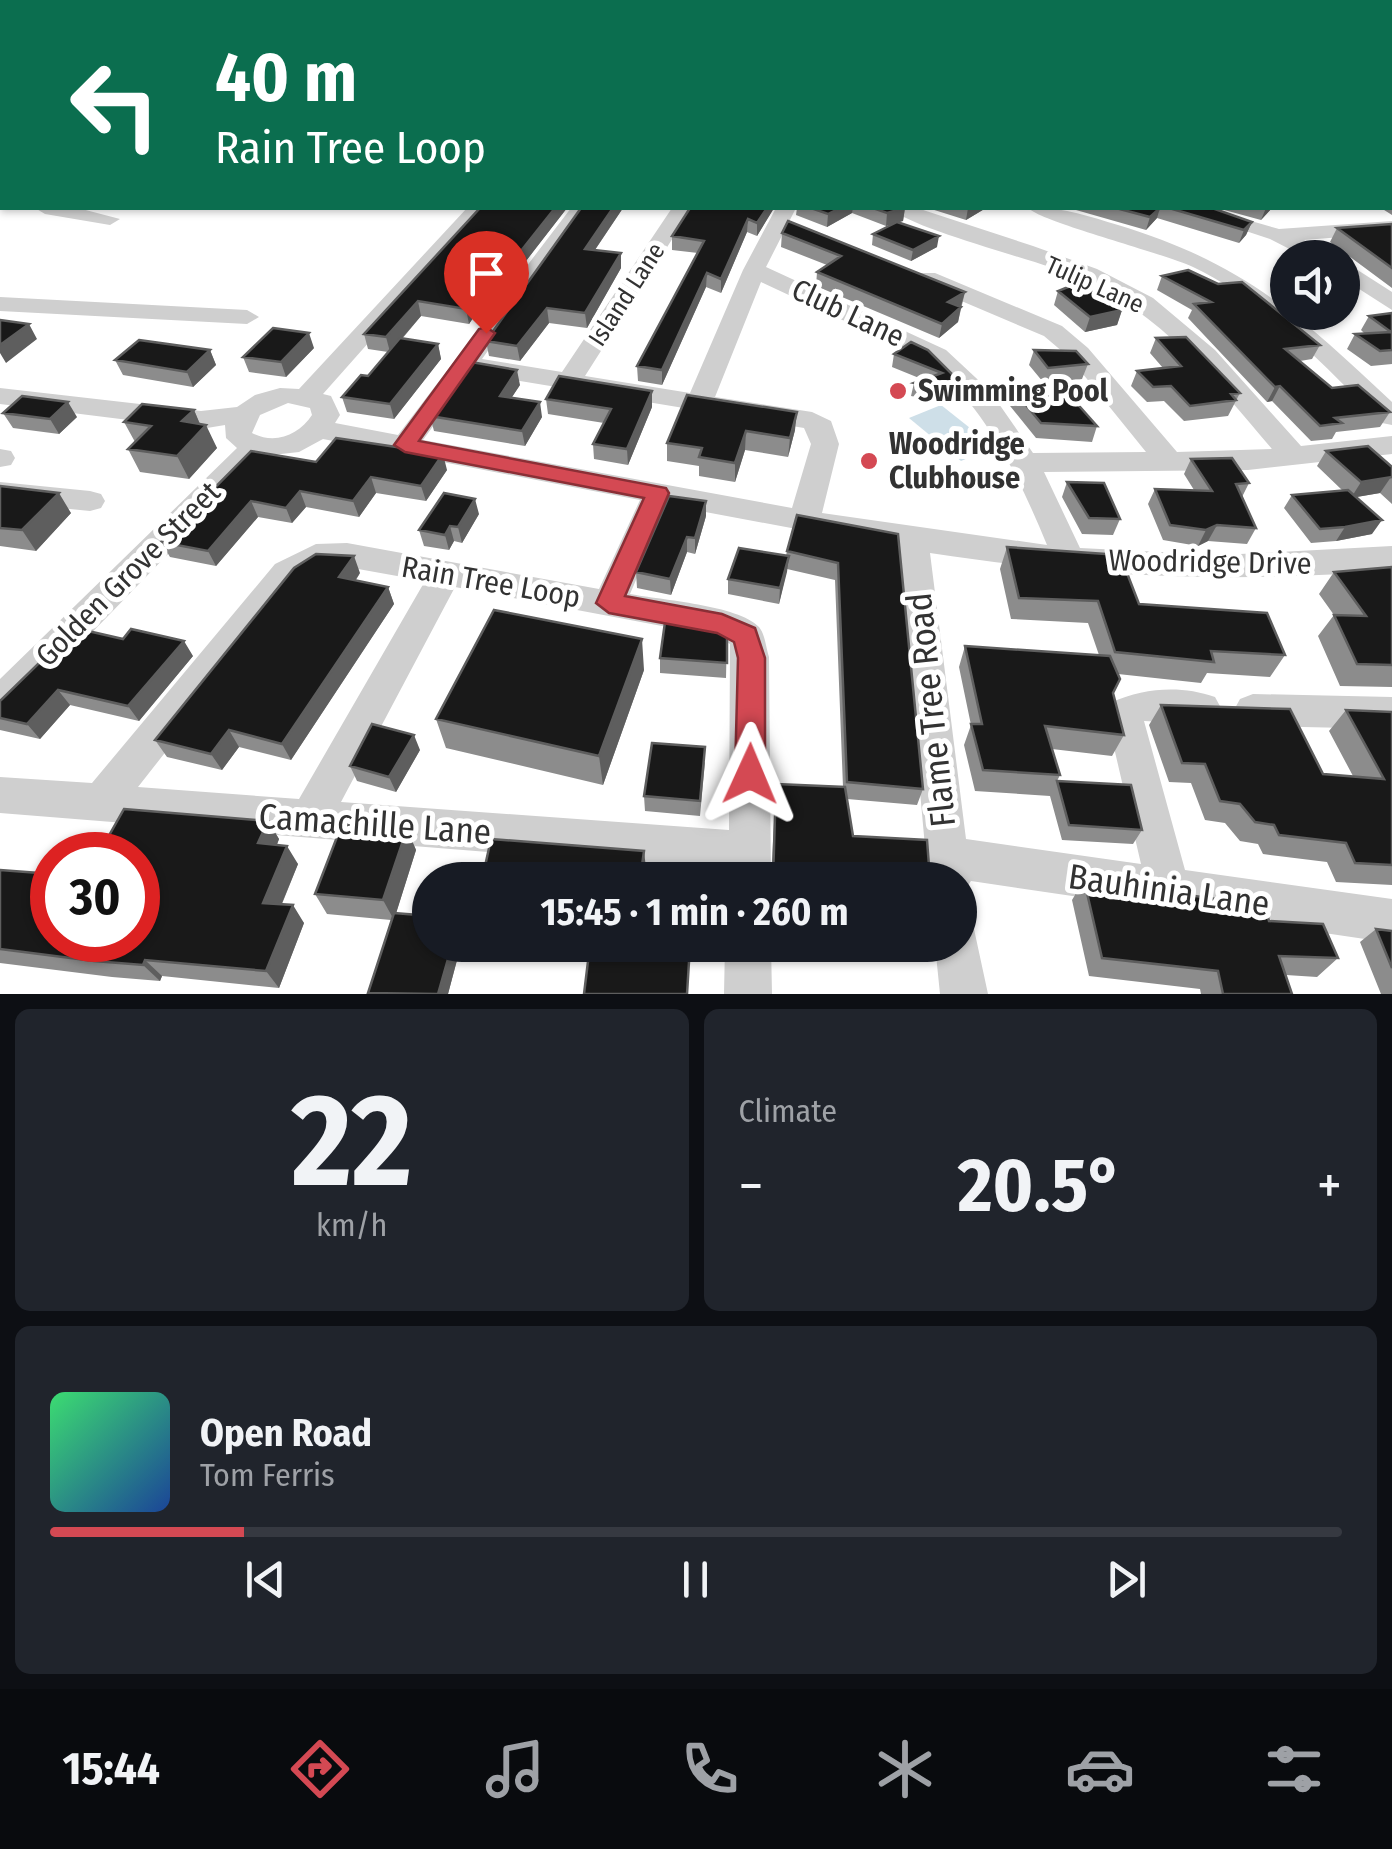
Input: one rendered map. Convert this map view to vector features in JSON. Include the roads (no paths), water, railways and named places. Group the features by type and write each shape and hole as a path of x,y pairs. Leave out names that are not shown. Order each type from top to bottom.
{"street":[{"path":"57,210 110,219"},
{"path":"307,396 476,210"},
{"path":"405,445 579,210"},
{"name":"Island Lane","path":"569,381 681,210"},
{"name":"Tulip Lane","path":"906,210 1078,272 1143,302 1184,336 1296,458"},
{"path":"1044,210 1183,254 1231,278 1276,310 1392,417"},
{"path":"1192,210 1285,240"},
{"path":"1364,210 1392,226"},
{"path":"700,402 754,270 787,218"},
{"path":"1276,236 1392,226"},
{"name":"Club Lane","path":"754,270 948,362 974,384 1024,463 1068,558"},
{"path":"909,271 1052,330 1079,353 1172,464"},
{"path":"1360,279 1392,303"},
{"path":"1365,282 1392,281"},
{"path":"0,304 246,317"},
{"path":"462,364 798,418 822,427 825,444 804,521"},
{"path":"0,378 220,404 238,413"},
{"path":"0,396 202,420 238,413 269,399 307,396 326,408 319,428 285,446 256,446 238,434 238,413"},
{"name":"Woodridge Drive","path":"319,428 913,540 1190,568 1312,566 1392,558"},
{"path":"1024,463 1172,464 1296,458 1392,445"},
{"name":"Golden Grove Street","path":"0,703 256,446"},
{"path":"0,492 90,501"},
{"path":"609,603 658,493"},
{"name":"Flame Tree Road","path":"913,540 947,862"},
{"name":"Rain Tree Loop","path":"100,803 300,563 316,556 347,556 722,624 746,636 751,658 749,862"},
{"path":"310,819 446,573"},
{"path":"1169,890 1126,732 1125,713 1130,708 1143,705 1392,713"},
{"name":"Camachille Lane","path":"0,795 310,819 712,862"},
{"name":"Bauhinia Lane","path":"977,872 1169,890 1392,922"},
{"path":"748,962 748,994"},
{"path":"960,962 964,994"}],"place":[{"name":"Swimming Pool","path":"898,391"},
{"name":"Woodridge Clubhouse","path":"869,461"}]}
